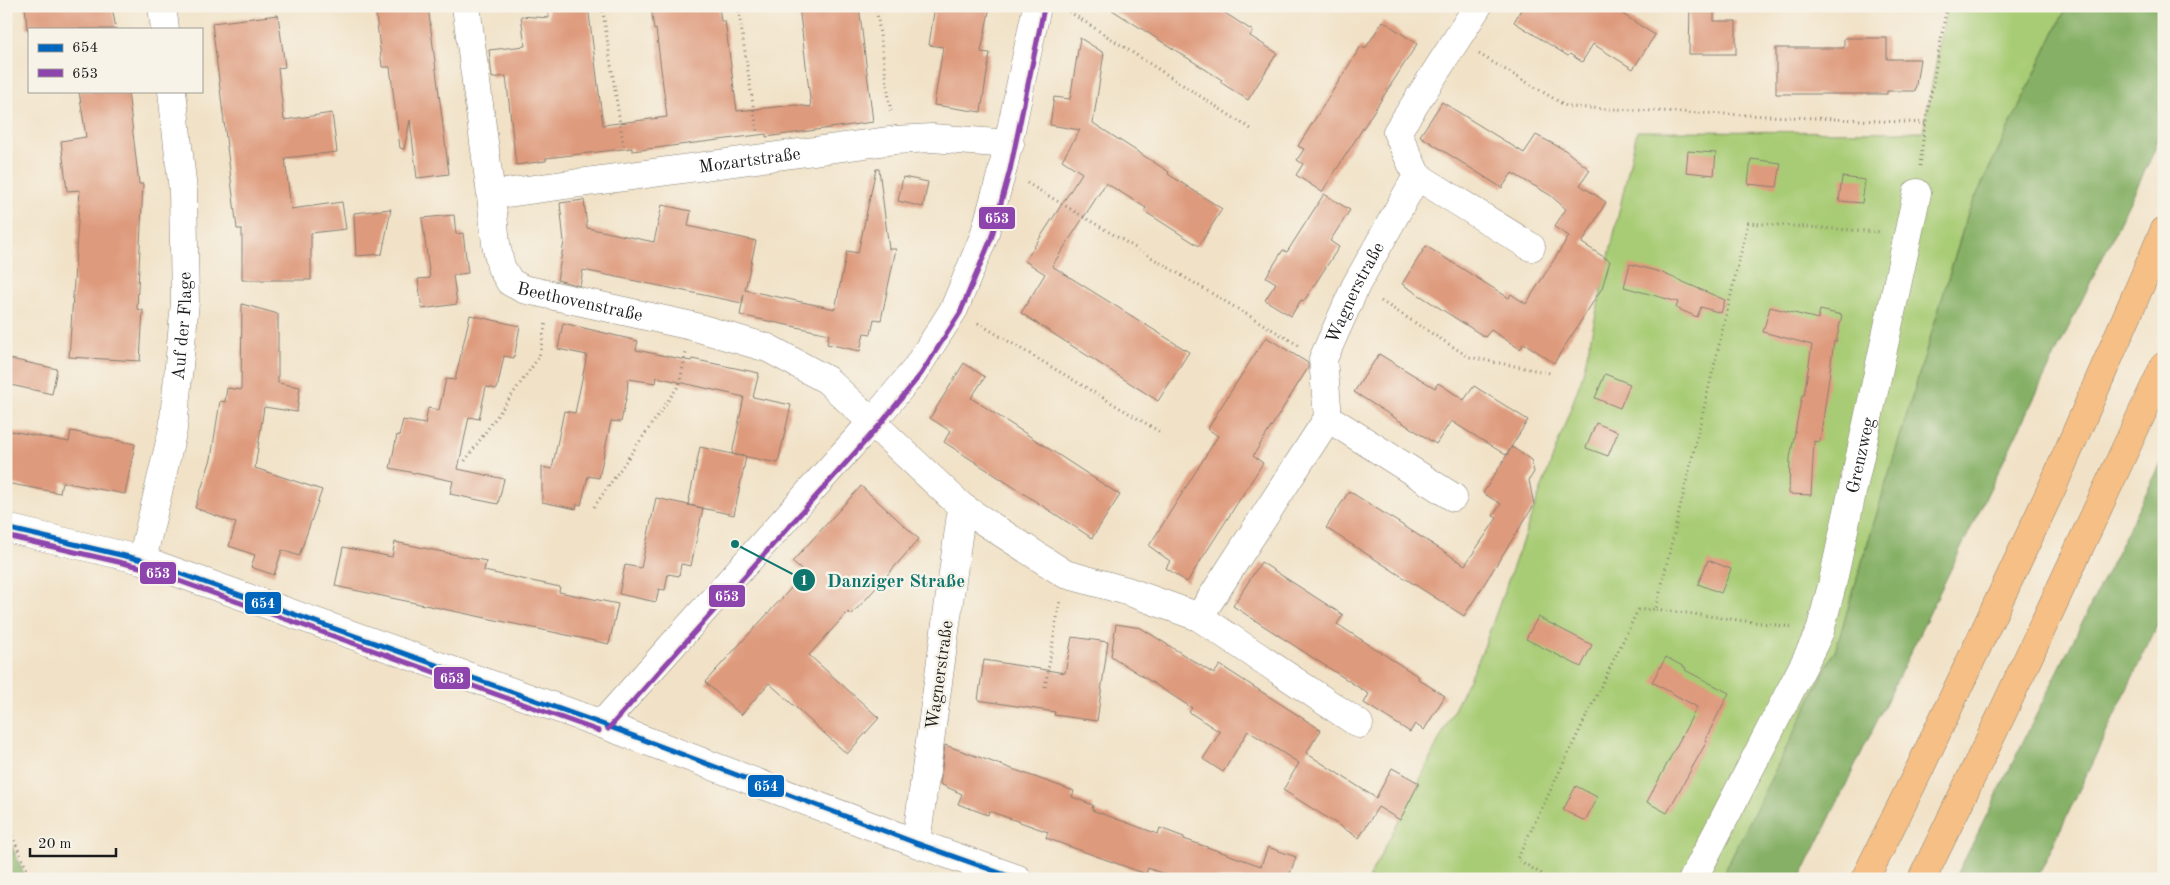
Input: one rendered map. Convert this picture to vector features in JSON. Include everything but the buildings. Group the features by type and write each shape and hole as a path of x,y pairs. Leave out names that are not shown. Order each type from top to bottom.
{"highway":[{"path":"1865,879 1920,768 2052,488 2164,231"},
{"path":"1922,879 2001,716 2164,366"}],"street":[{"path":"162,6 165,28"},
{"name":"Beethovenstraße","path":"466,6 496,244 501,267 510,282 523,289 692,326 768,348 827,380 872,422"},
{"path":"602,724 872,422 915,370 954,309 984,236 1006,156 1037,6"},
{"path":"1478,6 1397,132 1417,176 1530,247"},
{"name":"Auf der Flage","path":"142,560 173,429 185,302 182,191 172,92"},
{"name":"Mozartstraße","path":"491,195 895,140 932,138 1006,156"},
{"name":"Wagnerstraße","path":"1328,418 1323,359 1356,285 1417,176"},
{"name":"Grenzweg","path":"1693,879 1820,631 1834,576 1917,193"},
{"path":"1199,617 1328,418 1453,497"},
{"path":"872,422 962,507 1065,574 1127,591 1199,617 1359,724"},
{"name":"Wagnerstraße","path":"916,843 962,507"},
{"path":"6,528 142,560 602,724 916,843 1018,879"}],"path":[{"path":"602,6 629,177"},
{"path":"738,6 761,159"},
{"path":"876,6 895,140"},
{"path":"1061,6 1252,129"},
{"path":"1917,193 1925,123 1947,6"},
{"path":"1455,40 1568,107 1925,123"},
{"path":"1006,156 1323,359"},
{"path":"1656,609 1748,223 1883,232"},
{"path":"1356,285 1469,356 1550,373"},
{"path":"465,461 539,357 552,295"},
{"path":"954,309 1162,432"},
{"path":"594,507 679,385 692,326"},
{"path":"1045,687 1065,574"},
{"path":"1550,879 1517,860 1638,610 1656,609 1820,631"},
{"path":"6,822 31,879"}],"green space":[{"path":"1947,6 2067,6 1968,213 1836,648 1721,879 1368,879 1412,796 1482,652 1582,377 1637,131 1923,132"},
{"path":"2067,6 2164,6 2164,117 2154,152 1800,879 1721,879 1836,648 1968,213"},
{"path":"2164,457 2164,611 2037,879 1955,879"},
{"path":"10,842 26,879 6,879 6,843"}],"transit line":[{"name":"653","path":"608,729 878,427 921,374 960,313 991,239 1010,170 1044,8"},
{"name":"654","path":"6,528 142,560 602,724 916,843 1017,879"},
{"name":"653","path":"6,536 140,567 599,731"}],"place":[{"name":"Danziger Straße","path":"735,544"}]}
